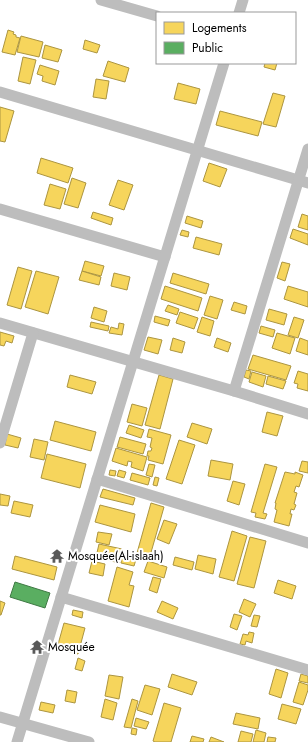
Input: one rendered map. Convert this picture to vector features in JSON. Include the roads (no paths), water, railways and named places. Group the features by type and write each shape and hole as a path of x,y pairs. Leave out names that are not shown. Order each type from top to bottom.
{"street":[{"path":"101,0 156,16"},
{"path":"239,12 243,0"},
{"path":"17,742 224,64"},
{"path":"0,92 303,182"},
{"path":"234,391 303,182 308,149"},
{"path":"0,209 165,257"},
{"path":"0,323 308,414"},
{"path":"0,443 33,333"},
{"path":"97,479 308,543"},
{"path":"61,597 308,670"},
{"path":"0,717 89,742"}],"place":[{"name":"Mosquée(Al-islaah)","path":"57,556"},
{"name":"Mosquée","path":"37,647"}]}
